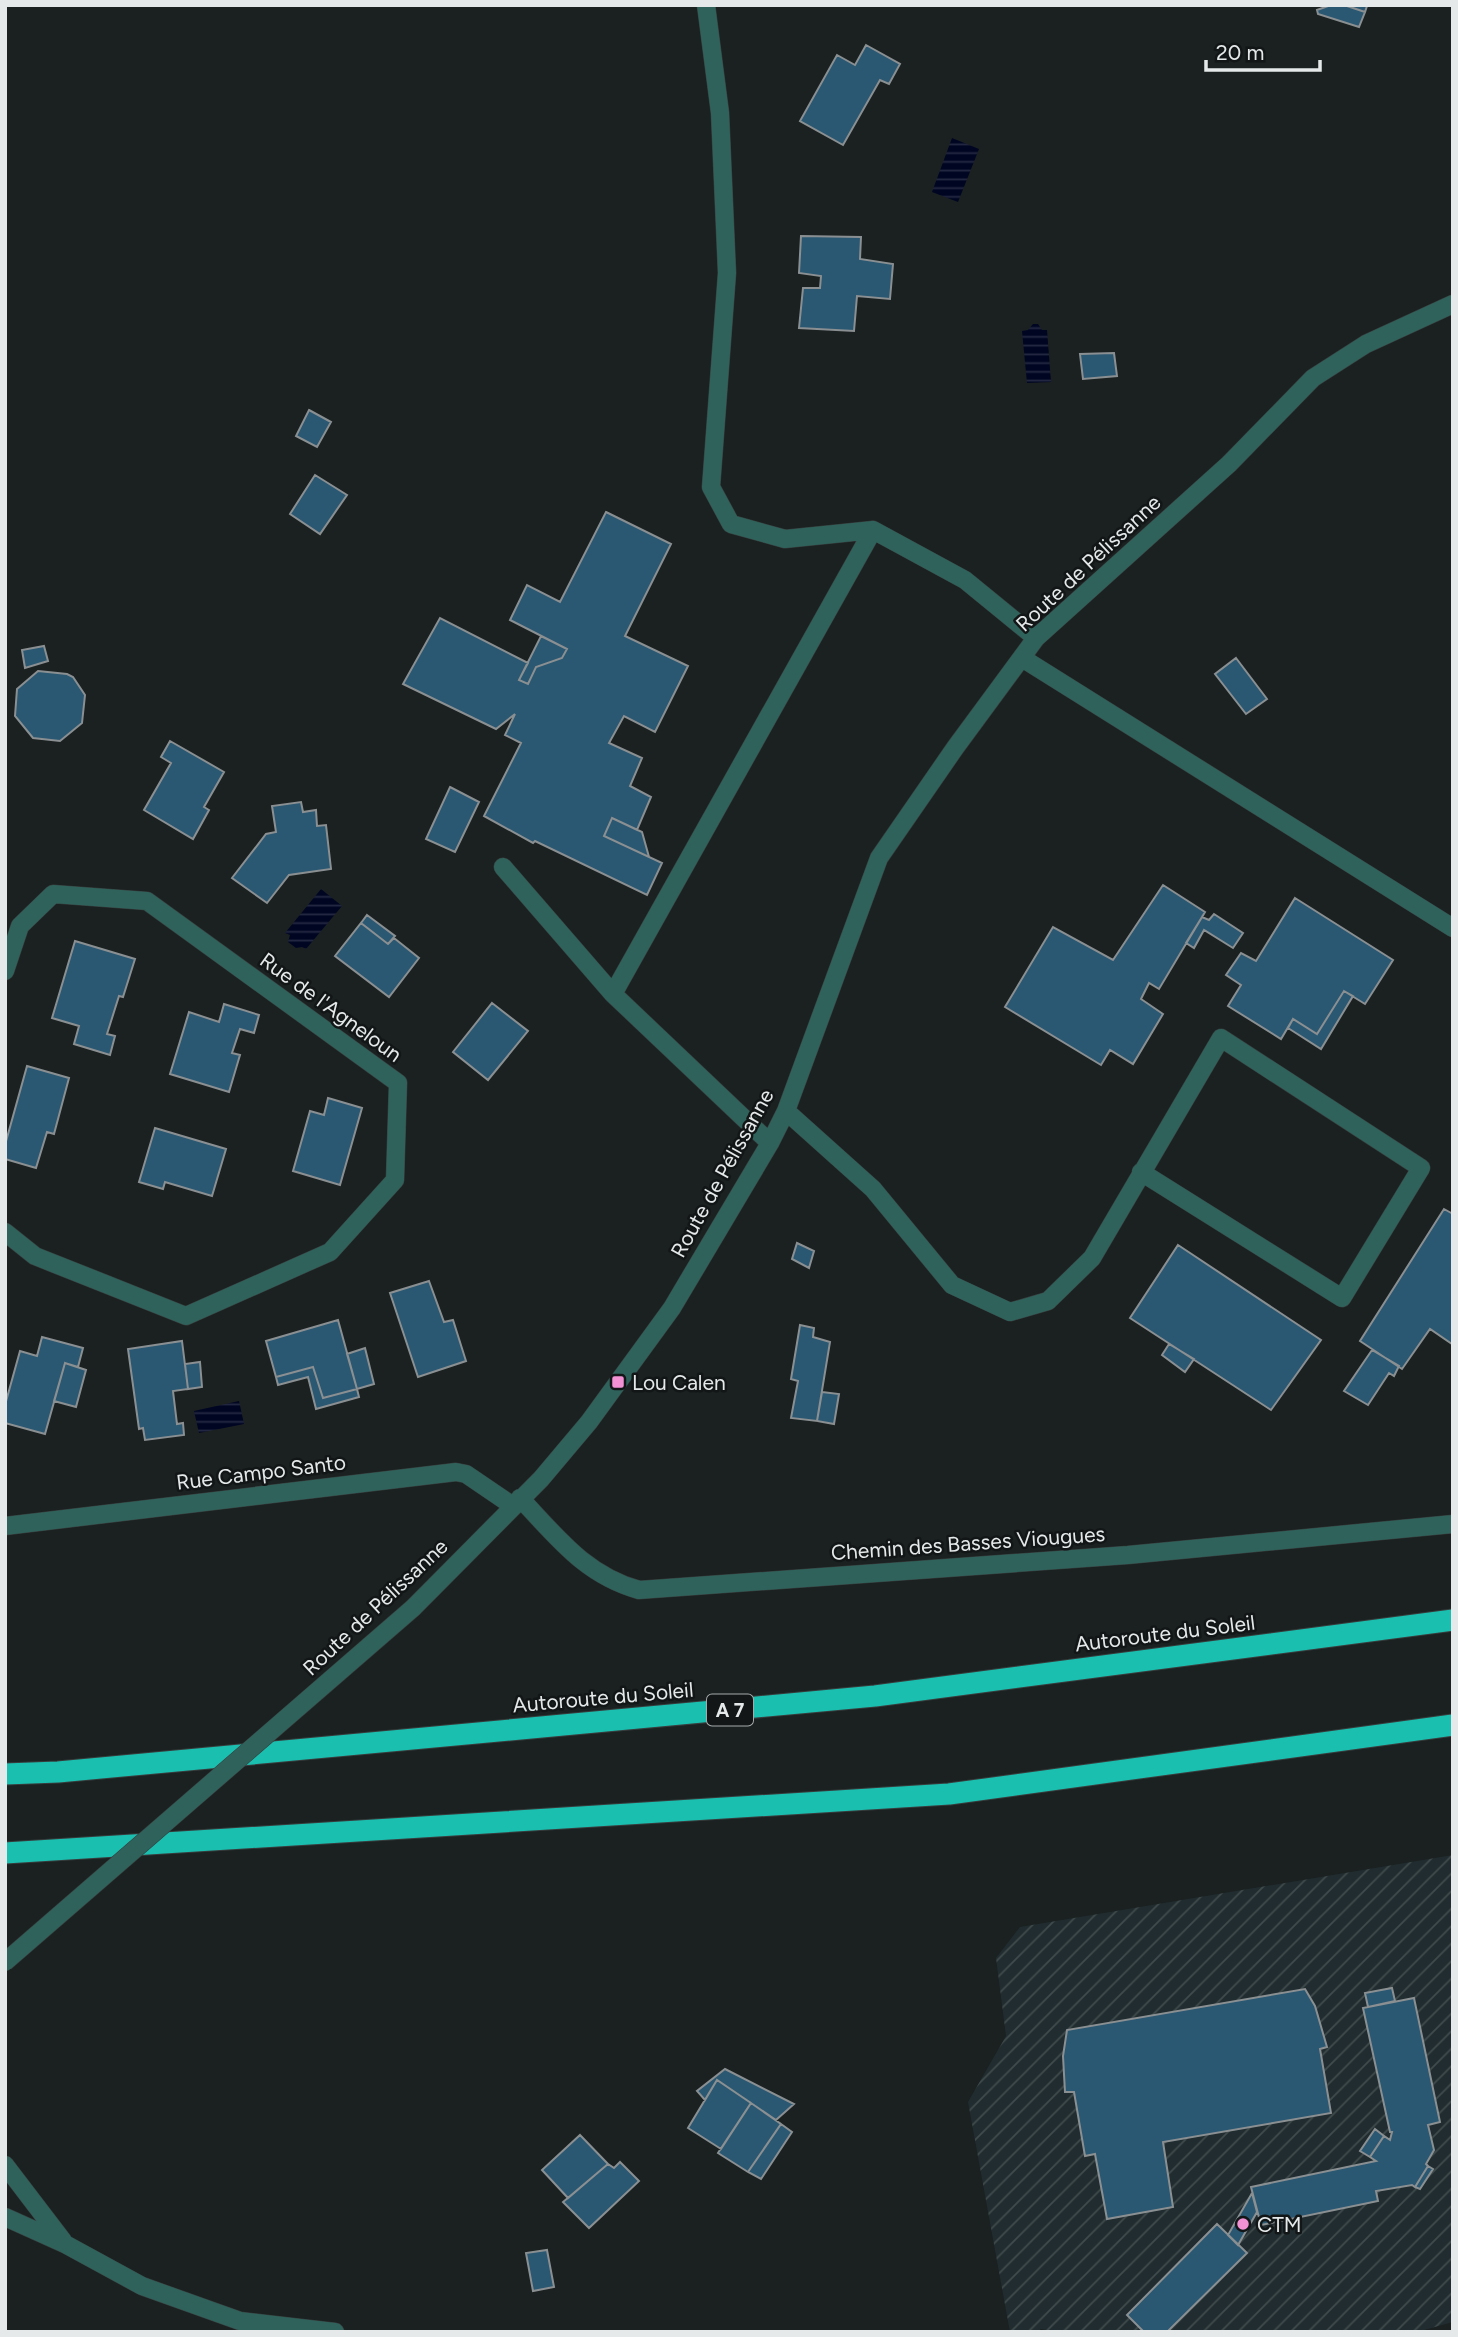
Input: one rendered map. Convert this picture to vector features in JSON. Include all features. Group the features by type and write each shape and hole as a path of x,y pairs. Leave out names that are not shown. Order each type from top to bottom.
{"highway":[{"name":"Autoroute du Soleil","path":"5,1773 86,1770 875,1696 1453,1620"},
{"path":"5,1853 949,1794 1453,1725"}],"street":[{"path":"706,5 720,113 727,273 711,487 731,524 786,539 873,530 965,580 1036,638"},
{"name":"Route de Pélissanne","path":"5,1962 414,1608 541,1479 589,1422 672,1308 770,1143 786,1111 879,858 1036,638 1229,464 1313,378 1366,344 1453,304"},
{"path":"613,994 873,530"},
{"path":"1022,658 1453,928"},
{"path":"503,867 613,994 770,1143"},
{"name":"Rue de l'Agneloun","path":"5,971 20,926 53,894 147,901 398,1083 395,1180 340,1242 330,1252 186,1316 35,1256 5,1232"},
{"path":"786,1111 873,1189 952,1285 1010,1312 1048,1301 1092,1258 1141,1172 1221,1038 1421,1168 1342,1298 1141,1172"},
{"name":"Rue Campo Santo","path":"5,1526 456,1472 466,1474 516,1502"},
{"name":"Chemin des Basses Viougues","path":"516,1502 597,1573 618,1584 639,1590 1128,1555 1453,1524"},
{"path":"5,2165 65,2244"},
{"path":"5,2217 65,2244 142,2286 240,2321 335,2332"}],"shaded area":[{"path":"1453,1855 1453,2322 1417,2332 1059,2332 1041,2329 1038,2332 1010,2332 968,2102 1006,2036 996,1958 1020,1927"}],"water":[{"path":"952,138 979,149 958,202 932,192"},
{"path":"1033,324 1047,330 1051,382 1027,383 1022,331 1028,330"},
{"path":"321,889 342,906 306,949 296,948 288,942 290,935 285,933"},
{"path":"239,1401 244,1424 199,1433 194,1411"}],"building":[{"path":"1331,5 1344,5 1365,12 1359,27 1318,14 1317,10"},
{"path":"1344,5 1365,5 1367,6 1365,12"},
{"path":"866,45 900,64 889,84 880,80 843,145 800,121 837,55 855,65"},
{"path":"801,236 861,237 860,259 893,264 890,299 857,296 854,331 799,328 803,288 820,288 821,276 799,273"},
{"path":"1114,353 1117,376 1083,379 1080,354"},
{"path":"309,410 331,422 317,447 296,436"},
{"path":"315,475 347,495 320,534 290,514"},
{"path":"606,512 671,544 625,636 688,666 655,732 624,716 609,743 642,758 630,786 651,797 637,830 612,818 604,836 662,863 647,895 535,841 533,843 484,816 521,743 505,735 515,714 496,729 403,684 440,618 528,663 519,680 528,684 536,667 562,658 567,649 510,620 527,585 560,602"},
{"path":"541,636 567,649 562,658 536,667 528,684 519,680"},
{"path":"44,646 48,661 25,668 22,650"},
{"path":"1236,658 1267,699 1246,714 1215,674"},
{"path":"38,671 73,677 85,695 82,723 60,741 33,738 15,716 17,689"},
{"path":"170,741 224,772 204,807 209,810 193,839 144,810 171,763 161,757"},
{"path":"450,787 479,802 455,852 426,839"},
{"path":"301,802 303,812 316,810 317,826 326,825 331,869 289,875 267,903 232,878 266,834 276,832 272,806"},
{"path":"612,818 642,832 649,857 604,836"},
{"path":"1163,885 1205,912 1159,989 1149,983 1141,999 1163,1014 1133,1064 1110,1050 1101,1065 1005,1007 1053,927 1113,960"},
{"path":"1295,898 1393,960 1365,1004 1344,991 1317,1034 1293,1019 1281,1039 1228,1006 1241,985 1226,975 1241,953 1256,961"},
{"path":"1214,914 1243,933 1233,948 1204,930 1194,948 1186,943 1202,917 1209,920"},
{"path":"367,915 395,936 388,944 361,923"},
{"path":"361,923 388,944 394,938 419,958 389,997 335,956"},
{"path":"75,941 135,959 107,1034 115,1036 110,1055 74,1044 79,1026 52,1018"},
{"path":"1344,991 1353,996 1321,1049 1288,1028 1293,1019 1317,1034"},
{"path":"492,1003 528,1031 488,1080 453,1052"},
{"path":"224,1004 259,1015 254,1033 240,1029 232,1053 240,1055 229,1092 170,1074 189,1012 219,1022"},
{"path":"27,1066 69,1078 54,1134 47,1132 36,1168 5,1159 5,1145"},
{"path":"328,1098 362,1108 340,1185 293,1171 310,1111 324,1115"},
{"path":"155,1128 226,1149 212,1196 165,1182 163,1189 139,1182"},
{"path":"1444,1209 1453,1214 1453,1342 1452,1344 1430,1329 1402,1369 1360,1341"},
{"path":"797,1243 814,1251 809,1268 792,1259"},
{"path":"1178,1245 1321,1340 1271,1410 1130,1318"},
{"path":"429,1281 444,1322 453,1320 466,1361 418,1377 390,1293"},
{"path":"338,1320 357,1389 323,1398 313,1367 276,1377 266,1341"},
{"path":"800,1325 814,1328 813,1337 830,1342 817,1421 791,1418 798,1381 791,1379"},
{"path":"42,1337 83,1348 78,1367 65,1363 45,1434 5,1423 5,1405 20,1351 37,1356"},
{"path":"182,1341 188,1389 173,1391 177,1424 183,1423 184,1435 145,1440 143,1428 139,1429 128,1349"},
{"path":"1169,1344 1194,1359 1185,1372 1162,1355"},
{"path":"365,1348 374,1384 357,1389 347,1354"},
{"path":"1372,1350 1399,1366 1394,1376 1389,1373 1368,1405 1344,1391"},
{"path":"200,1362 202,1387 188,1389 185,1364"},
{"path":"65,1363 86,1370 76,1407 54,1401"},
{"path":"313,1367 323,1398 357,1389 359,1397 316,1409 308,1377 278,1385 276,1377"},
{"path":"822,1392 839,1394 834,1424 817,1421"},
{"path":"1392,1988 1395,2001 1368,2007 1365,1993"},
{"path":"1305,1989 1315,2006 1327,2047 1320,2049 1331,2113 1163,2142 1173,2207 1107,2219 1095,2154 1085,2156 1074,2092 1065,2092 1063,2056 1067,2030"},
{"path":"1414,1998 1440,2122 1428,2125 1434,2150 1415,2187 1412,2185 1376,2191 1378,2201 1261,2225 1251,2187 1376,2161 1370,2157 1384,2136 1390,2140 1392,2132 1363,2008"},
{"path":"725,2069 794,2104 776,2120 717,2080 705,2100 697,2091"},
{"path":"717,2080 751,2103 721,2149 688,2128"},
{"path":"751,2103 781,2124 748,2172 718,2153"},
{"path":"781,2124 792,2132 761,2179 748,2172"},
{"path":"1375,2129 1384,2136 1370,2157 1360,2151"},
{"path":"580,2135 608,2164 568,2198 542,2170"},
{"path":"620,2162 639,2181 589,2228 563,2202 608,2164 614,2168"},
{"path":"1428,2166 1433,2169 1420,2189 1415,2187"},
{"name":"CTM","path":"1252,2193 1257,2212 1238,2245 1228,2235"},
{"path":"1217,2224 1247,2253 1167,2332 1144,2332 1127,2315"},
{"path":"547,2250 554,2287 533,2291 526,2253"}],"place":[{"name":"Lou Calen","path":"618,1382"},
{"name":"CTM","path":"1243,2224"}]}
